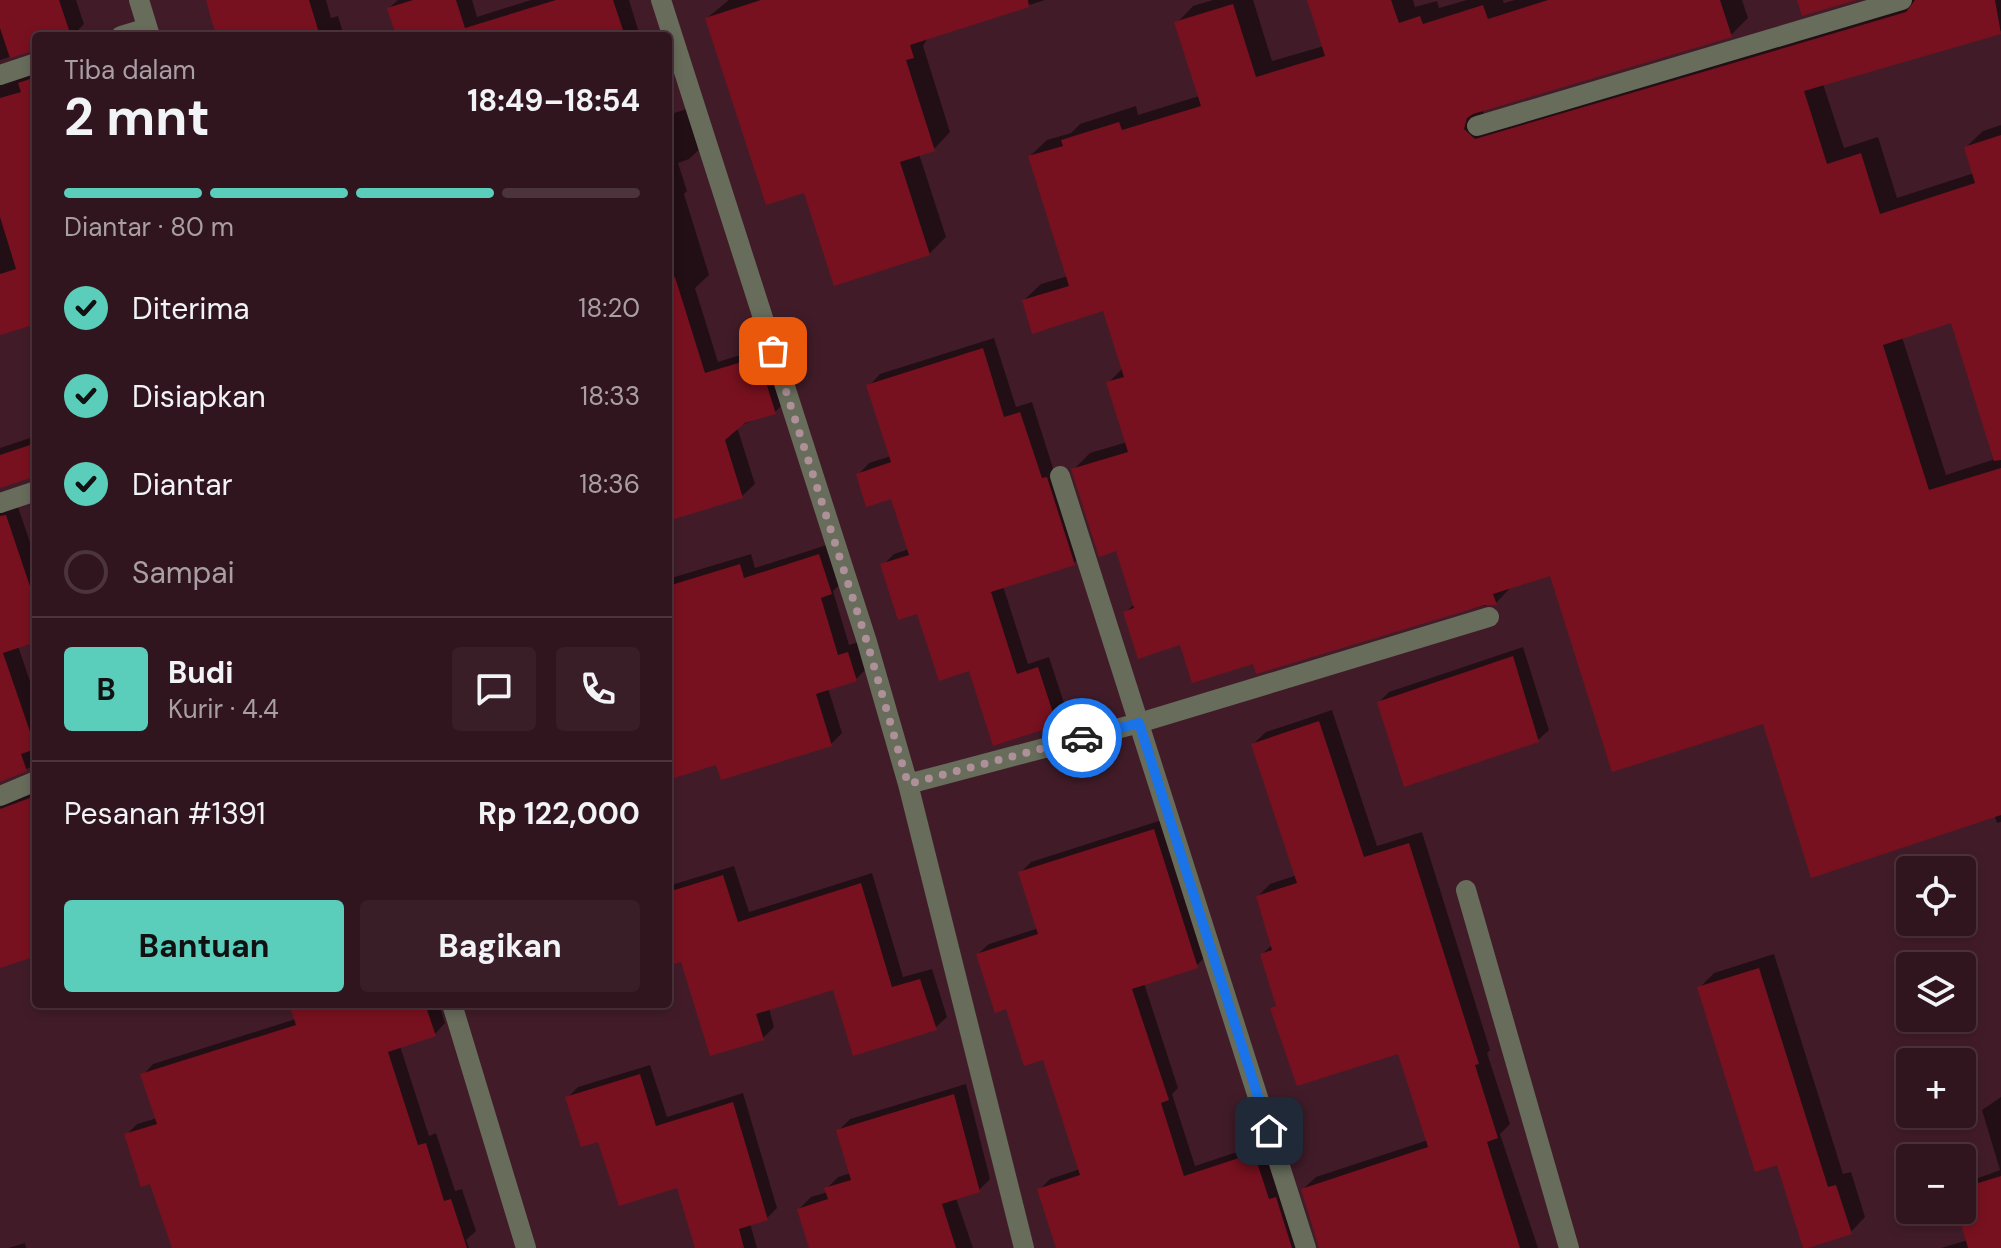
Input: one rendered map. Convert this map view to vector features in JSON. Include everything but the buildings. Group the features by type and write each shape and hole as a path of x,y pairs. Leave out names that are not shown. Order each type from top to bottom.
{"street":[{"path":"139,0 149,32"},
{"path":"661,0 671,32"},
{"path":"1477,126 1902,0"},
{"path":"672,34 867,642 908,784 1024,1248"},
{"path":"0,75 32,64"},
{"path":"1060,476 1306,1248"},
{"path":"0,503 32,492"},
{"path":"908,784 1139,723 1489,617"},
{"path":"0,796 32,783"},
{"path":"1466,890 1569,1248"},
{"path":"453,1008 526,1248"}],"way so far":[{"path":"773,351 867,642 908,784 1082,738"}],"route":[{"path":"1082,738 1139,723 1269,1131"}]}
